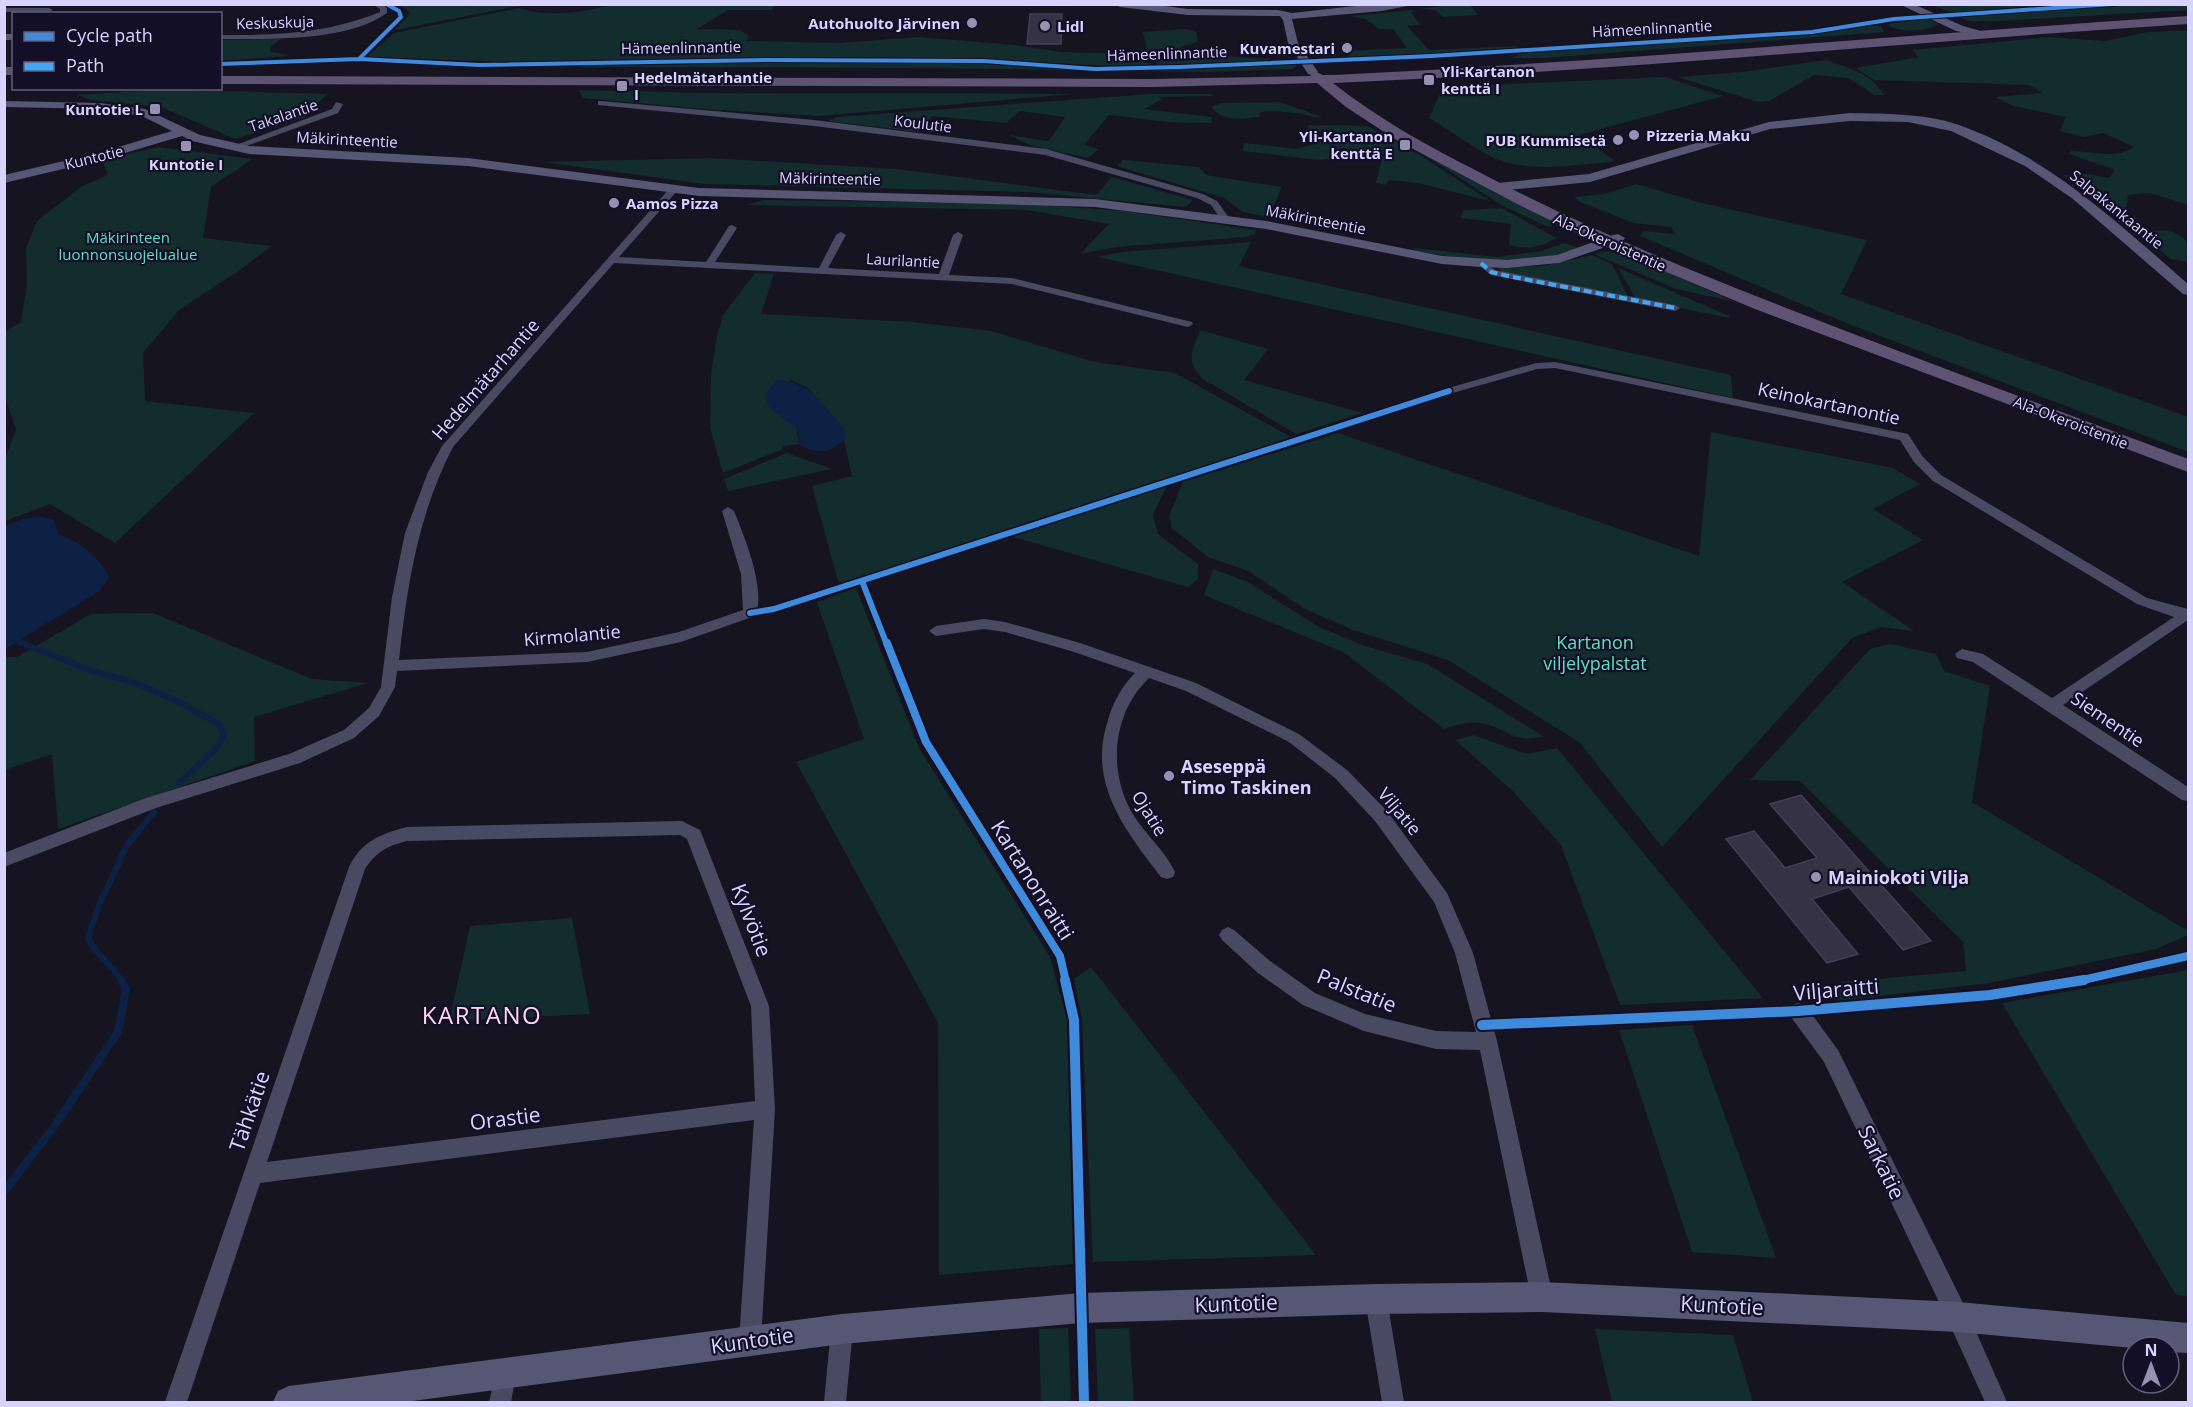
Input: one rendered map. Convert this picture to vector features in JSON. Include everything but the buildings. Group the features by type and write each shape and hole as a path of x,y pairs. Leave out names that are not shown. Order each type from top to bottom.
{"main road":[{"name":"Hämeenlinnantie","path":"222,80 1152,83 1534,69 2188,13"},
{"name":"Hämeenlinnantie","path":"1970,31 2188,20"},
{"name":"Hämeenlinnantie","path":"222,73 1323,76"},
{"name":"Ala-Okeroistentie","path":"1323,76 1394,133 1694,279 2188,466"}],"street":[{"name":"Keskuskuja","path":"222,37 295,38 330,32 383,13 384,8 375,4"},
{"path":"864,4 896,4"},
{"path":"1120,4 1204,15 1263,16 1281,22 1289,28"},
{"path":"1160,10 1301,10 1382,8 1412,4"},
{"path":"1904,4 1970,31"},
{"path":"1914,4 1970,31"},
{"path":"4,10 49,10"},
{"path":"1280,10 1288,20 1293,43 1323,76"},
{"path":"1301,10 1305,43 1323,76"},
{"path":"42,104 58,94"},
{"name":"Koulutie","path":"601,103 814,123 1046,152 1200,196 1214,203 1225,219"},
{"name":"Mäkirinteentie","path":"4,104 100,106 146,113 182,132 232,148 478,163 673,190 1095,203 1225,219 1442,260 1507,264 1559,259 1613,240"},
{"name":"Takalantie","path":"232,148 335,111 339,104"},
{"name":"Salpakankaantie","path":"1503,186 1590,178 1769,126 1800,121 1880,117 1927,121 1974,135 2029,163 2078,196 2188,291"},
{"name":"Kuntotie","path":"4,179 111,154 182,132"},
{"name":"Hedelmätarhantie","path":"4,860 153,803 294,759 349,735 374,712 388,687 399,597 412,533 439,461 448,446 673,190"},
{"path":"708,266 732,228"},
{"path":"822,271 841,235"},
{"path":"943,277 958,235"},
{"name":"Laurilantie","path":"612,260 1025,283 1188,324"},
{"path":"1481,263 1491,272 1508,276 1675,308"},
{"name":"Keinokartanontie","path":"1449,391 1536,366 1555,365 1904,437 1918,459 1937,478 2142,601 2170,611 2188,614"},
{"name":"Kirmolantie","path":"391,666 417,663 587,657 653,645 729,622 750,613 752,597 749,582 728,511"},
{"name":"Siementie","path":"2188,614 2052,705 2188,795"},
{"name":"Viljatie","path":"936,631 984,624 1005,627 1075,647 1191,687 1294,738 1341,774 1381,816 1441,898 1464,953 1488,1041 1542,1297"},
{"path":"1962,654 1978,658 2052,705"},
{"name":"Ojatie","path":"1146,672 1125,695 1113,726 1108,751 1111,785 1126,819 1167,872"},
{"name":"Kylvötie","path":"379,841 407,834 660,828 682,828 694,835 760,1006 765,1109 750,1340"},
{"name":"Tähkätie","path":"176,1402 357,867 367,852 379,841"},
{"name":"Palstatie","path":"1228,935 1264,967 1309,999 1364,1022 1436,1040 1488,1041"},
{"name":"Sarkatie","path":"1798,1011 1831,1056 1958,1317 1996,1402"},
{"name":"Orastie","path":"252,1174 765,1109"},
{"name":"Kuntotie","path":"288,1402 502,1389 750,1340 842,1329 1081,1308 1376,1299 1542,1297 1958,1317 2188,1338"},
{"path":"1376,1299 1393,1402"},
{"path":"835,1402 842,1329"}],"green space":[{"path":"1456,4 1470,5 1478,15 1443,17 1435,10 1419,9"},
{"path":"1930,4 2093,5 1952,12"},
{"path":"400,5 523,5 395,30 411,13"},
{"path":"610,5 775,5 772,10 728,10 697,29 739,30 748,35 747,41 839,43 919,37 1014,45 1062,52 1139,54 1149,64 1142,67 985,60 760,58 510,62 367,57 394,33 519,8 564,13"},
{"path":"2136,5 2188,5 2188,10 1998,21 1969,21 1956,16"},
{"path":"1415,11 1411,12 1420,25 1407,26 1429,50 1516,46 1520,49 1354,58 1344,51 1407,48 1393,29 1379,29 1365,19 1350,16"},
{"path":"1928,19 1939,24 1928,28 1905,30 1887,24"},
{"path":"1881,26 1884,32 1544,58 1512,58 1526,51 1805,34"},
{"path":"1187,29 1196,32 1198,42 1180,47 1200,55 1270,59 1267,62 1164,67 1151,58 1143,32"},
{"path":"2188,30 2188,205 2150,193 2128,195 2126,213 2115,213 2063,175 2088,174 2109,178 2115,170 2069,154 2071,151 2112,154 2134,147 2103,133 2084,137 2060,131 2066,117 2013,106 1995,97 2042,93 2030,85 1874,80 1856,68 1919,57 1912,50 2050,37 2104,41 2148,32"},
{"path":"281,39 271,46 270,51 289,56 222,61 222,40"},
{"path":"1826,60 1866,76 1884,95 1874,95 1849,78 1814,75 1769,101 1758,102 1678,77 1742,72"},
{"path":"712,62 961,63 1104,70 1295,63 1297,66 1292,69 1205,72 935,68 580,67 583,65"},
{"path":"1665,77 1723,96 1579,135 1615,161 1558,167 1514,164 1485,153 1429,118 1443,87"},
{"path":"189,90 327,94 305,117 235,139 161,107 91,100 77,95"},
{"path":"579,90 705,93 1072,94 818,116 582,98"},
{"path":"1150,94 1211,94 1213,96 1158,97 1162,99 1144,109 1212,117 1211,123 1167,122 1109,115 1084,145 1099,149 1088,158 1037,147 1010,135 1049,141 1065,117 1020,111 1006,123 932,116 919,132 828,121 837,117"},
{"path":"1280,102 1322,117 1270,111 1260,112 1259,117 1233,118 1221,115 1211,107 1221,103"},
{"path":"1309,125 1368,126 1423,157 1490,201 1418,183 1389,180 1386,185 1376,183 1383,154 1342,148 1330,159 1317,160 1243,151 1244,143 1297,149 1324,141 1327,133 1307,131"},
{"name":"Mäkirinteen luonnonsuojelualue","path":"158,147 253,159 211,187 203,238 271,246 243,268 179,310 143,353 145,401 254,413 115,543 50,504 5,521 5,459 16,429 5,397 5,332 21,322 27,285 26,248 37,221 82,186 108,175 102,160"},
{"path":"1426,156 1559,223 1548,227 1503,206"},
{"path":"710,158 898,169 1096,195 1112,177 1193,200 1186,207 1028,192 704,184 543,162"},
{"path":"1123,160 1199,167 1206,175 1282,187 1269,217 1243,212 1224,198 1117,166"},
{"path":"1636,184 1702,203 1867,240 1841,294 2188,417 2188,452 1851,325 1640,236 1643,231 1675,234 1671,227 1634,223 1580,202 1574,197 1604,194"},
{"path":"764,200 1030,204 1123,211 1256,230 1254,234 1246,237 1116,247 1080,254 1109,224 1026,210 747,205"},
{"path":"1502,208 1556,238 1533,247 1516,247 1509,245 1511,224 1460,218 1464,210"},
{"path":"2168,230 2186,241 2188,262 2171,259 2137,232"},
{"path":"1251,242 1239,266 1731,375 1733,398 1097,257 1120,252"},
{"path":"1564,243 1579,248 1548,257 1511,261 1463,258 1416,251 1413,248 1497,257 1541,251"},
{"path":"1608,251 1640,259 1732,301 1676,289 1594,254"},
{"path":"1592,255 1612,264 1628,297 1502,272 1498,268 1543,266"},
{"path":"1618,268 1729,316 1729,318 1636,299"},
{"path":"755,273 774,274 761,314 914,322 991,331 1095,362 1175,373 1289,436 1286,442 848,583 838,581 812,486 852,476 844,440 845,430 807,387 790,380 799,444 782,446 783,449 723,473 710,428 711,374 723,315"},
{"path":"1200,330 1268,349 1244,380 1363,413 1296,434 1203,379 1197,373 1192,356"},
{"name":"Kartanon viljelypalstat","path":"1711,432 1893,468 1920,484 1873,509 1923,540 1842,582 1914,631 1881,627 1852,638 1662,847 1580,743 1448,660 1353,630 1305,609 1248,571 1208,557 1172,528 1169,516 1183,482 1338,433 1699,556"},
{"path":"787,453 832,469 728,491 724,479"},
{"path":"1167,485 1153,515 1158,534 1198,564 1198,579 1188,587 1013,537"},
{"path":"1213,569 1248,582 1319,627 1365,646 1427,664 1543,736 1517,737 1490,725 1476,723 1444,729 1343,652 1204,595"},
{"path":"856,588 919,748 1050,957 1067,1019 1073,1264 939,1275 938,1023 796,762 864,739 817,602"},
{"path":"153,613 312,679 368,683 254,717 255,761 58,829 52,754 5,770 4,657 17,657 91,614"},
{"path":"1890,644 1936,654 1944,671 1990,686 1972,802 2188,931 2188,935 2156,949 1989,983 1837,1001 1842,982 1966,971 1963,942 1800,781 1750,780 1870,649"},
{"path":"1473,735 1527,754 1557,748 1763,998 1620,1005 1561,845 1513,791 1455,740"},
{"path":"572,918 590,1014 449,1021 470,926"},
{"path":"1091,967 1316,1255 1093,1262 1082,1020 1074,979"},
{"path":"2188,970 2188,1296 2176,1295 2002,1003"},
{"path":"1692,1025 1776,1258 1692,1252 1619,1030"},
{"path":"1068,1328 1071,1402 1041,1402 1039,1329"},
{"path":"1129,1328 1134,1402 1098,1402 1095,1329"},
{"path":"1595,1329 1733,1335 1753,1402 1612,1402"}],"water":[{"path":"776,380 798,384 815,396 845,430 844,440 833,448 822,451 811,450 799,444 798,430 769,407 765,394"},
{"path":"26,518 53,519 58,534 88,551 100,563 109,578 98,592 5,649 5,526"}],"waterway":[{"path":"19,642 26,645"},
{"path":"22,643 92,671 136,683 181,703 220,725 224,736 214,751 179,783"},
{"path":"122,982 88,938 99,905 127,845 154,812"},
{"path":"4,1192 53,1128 118,1032 126,989 121,980"}],"marked path":[{"path":"1481,263 1491,272 1508,276 1675,308"}],"cycle path":[{"path":"222,64 359,59 479,65 766,60 984,61 1095,69 1180,67 1432,56 1812,32 1894,19 2112,4"},
{"path":"359,59 401,17 399,11 388,5"},
{"path":"750,613 774,609 1449,391"},
{"name":"Kartanonraitti","path":"862,581 926,742 1060,956 1074,1020 1084,1402"},
{"name":"Viljaraitti","path":"1482,1025 1798,1011 1990,995 2085,980 2188,956"}],"place":[{"name":"Autohuolto Järvinen","path":"972,23"},
{"name":"Lidl","path":"1045,26"},
{"name":"Kuvamestari","path":"1347,48"},
{"name":"Yli-Kartanon kenttä I","path":"1429,80"},
{"name":"Hedelmätarhantie I","path":"622,86"},
{"name":"Kuntotie L","path":"155,109"},
{"name":"Pizzeria Maku","path":"1634,135"},
{"name":"PUB Kummisetä","path":"1618,140"},
{"name":"Yli-Kartanon kenttä E","path":"1405,145"},
{"name":"Kuntotie I","path":"186,146"},
{"name":"Aamos Pizza","path":"614,203"},
{"name":"Aseseppä Timo Taskinen","path":"1169,776"},
{"name":"Mainiokoti Vilja","path":"1816,877"}],"district":[{"name":"KARTANO","path":"482,1014"}]}
